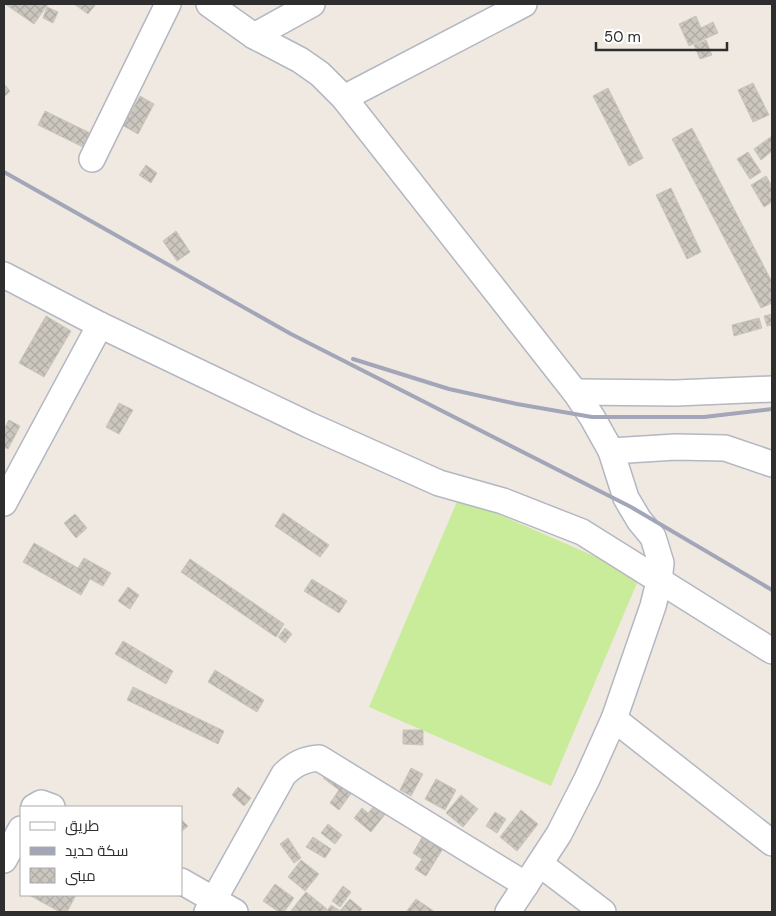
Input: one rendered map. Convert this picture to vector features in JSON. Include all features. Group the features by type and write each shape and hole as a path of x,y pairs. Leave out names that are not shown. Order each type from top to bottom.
{"street":[{"path":"92,159 168,4"},
{"path":"210,4 254,36 300,60 320,74 344,98 575,392 611,450 626,498 638,520 652,537 658,550 661,563 659,582 653,606 614,719 559,834 508,912"},
{"path":"254,36 312,4"},
{"path":"344,98 524,4"},
{"path":"4,275 100,325 309,425 439,483 502,501 582,532 659,582 772,651"},
{"path":"4,503 100,325"},
{"path":"575,392 676,393 772,389"},
{"path":"611,450 676,447 725,448 772,464"},
{"path":"614,719 772,843"},
{"path":"211,906 284,774 295,764 307,759 318,758 526,886"},
{"path":"36,806 41,803 49,806"},
{"path":"4,860 14,829"},
{"path":"540,864 603,912"},
{"path":"182,882 211,906 235,912"}],"green space":[{"path":"459,497 640,576 551,786 369,707"}],"building":[{"path":"5,4 48,4 34,24"},
{"path":"74,4 96,4 88,14"},
{"path":"47,7 58,12 53,23 43,18"},
{"path":"696,16 701,28 713,22 718,33 689,46 679,24"},
{"path":"706,40 712,55 700,59 694,45"},
{"path":"753,83 769,115 753,122 738,90"},
{"path":"4,84 10,91 4,97"},
{"path":"608,88 643,158 629,166 593,96"},
{"path":"140,96 154,104 138,134 115,121 121,110 129,115"},
{"path":"45,111 90,133 83,147 38,125"},
{"path":"692,128 772,282 772,303 761,308 672,139"},
{"path":"772,136 772,151 761,160 754,149"},
{"path":"748,152 761,172 750,179 737,159"},
{"path":"146,165 157,173 151,183 139,175"},
{"path":"766,176 772,186 772,202 764,207 751,185"},
{"path":"671,188 701,252 687,259 656,195"},
{"path":"176,231 190,252 177,261 163,241"},
{"path":"772,314 772,325 767,326 764,316"},
{"path":"46,316 71,331 44,377 19,363"},
{"path":"759,318 762,328 734,336 732,325"},
{"path":"119,403 133,410 119,434 106,427"},
{"path":"9,420 20,426 8,449 4,447 4,429"},
{"path":"283,513 329,545 320,557 275,526"},
{"path":"75,514 87,528 76,538 64,523"},
{"path":"34,543 78,568 84,558 111,573 103,586 90,579 81,595 23,562"},
{"path":"190,559 284,624 276,637 181,572"},
{"path":"312,579 347,601 339,613 304,591"},
{"path":"128,587 139,595 130,609 118,601"},
{"path":"285,628 292,634 285,643 278,637"},
{"path":"123,641 173,671 166,684 115,654"},
{"path":"215,670 264,700 257,712 208,682"},
{"path":"133,687 224,731 218,744 127,700"},
{"path":"403,730 423,730 423,745 403,744"},
{"path":"411,768 423,774 411,796 400,790"},
{"path":"329,770 355,788 339,810 330,803 339,790 323,778"},
{"path":"436,779 456,790 445,810 425,799"},
{"path":"238,787 251,798 244,806 232,795"},
{"path":"461,795 478,809 463,827 446,813"},
{"path":"376,804 386,813 371,832 354,818 362,808 368,813"},
{"path":"521,810 538,824 517,851 500,837"},
{"path":"495,812 506,819 497,833 486,826"},
{"path":"182,820 188,826 182,831"},
{"path":"328,824 342,835 335,844 321,833"},
{"path":"424,834 444,847 426,876 415,869 422,859 413,853"},
{"path":"313,837 331,849 325,858 306,847"},
{"path":"288,838 301,858 294,863 280,844"},
{"path":"301,860 319,874 305,891 288,877"},
{"path":"275,884 294,898 284,912 279,912 263,901"},
{"path":"343,886 351,892 340,907 332,901"},
{"path":"306,892 327,909 325,912 290,912"},
{"path":"31,896 75,896 67,912 60,912"},
{"path":"350,899 362,909 359,912 339,912"},
{"path":"416,899 435,912 406,912"},
{"path":"331,905 339,910 338,912 326,912"}],"railway":[{"path":"4,172 291,334 631,507 772,590"},
{"path":"353,359 449,389 517,404 592,417 704,417 772,409"}]}
